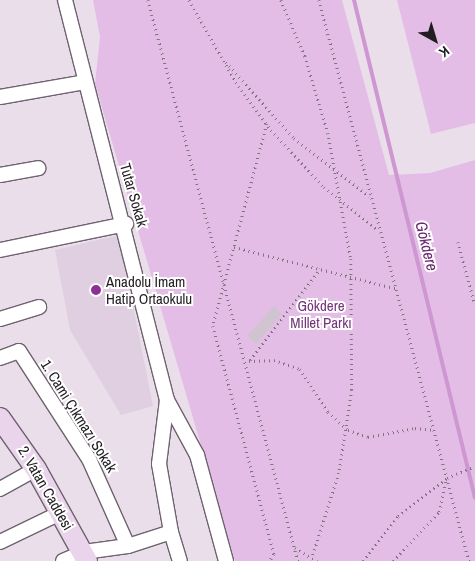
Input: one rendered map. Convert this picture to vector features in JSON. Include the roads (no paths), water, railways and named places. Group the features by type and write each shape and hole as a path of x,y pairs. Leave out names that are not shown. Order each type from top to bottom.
{"main road":[{"name":"2. Vatan Caddesi","path":"0,418 36,469 86,556"}],"street":[{"name":"Tutar Sokak","path":"65,0 85,82 126,224 167,400"},
{"path":"0,97 85,82"},
{"path":"0,175 38,168"},
{"path":"0,250 126,224"},
{"path":"0,319 38,308"},
{"name":"1. Cami Çıkmazı Sokak","path":"0,358 19,351 89,460 128,546"},
{"path":"167,400 159,464 171,532 180,561"},
{"path":"167,400 197,455 226,561"},
{"path":"0,489 36,469"},
{"path":"0,542 60,513"},
{"path":"63,561 128,546 171,532"}],"waterway":[{"name":"Gökdere","path":"354,0 475,498"}],"place":[{"name":"Anadolu İmam Hatip Ortaokulu","path":"96,290"}],"park label":[{"name":"Gökdere Millet Parkı","path":"321,314"}]}
